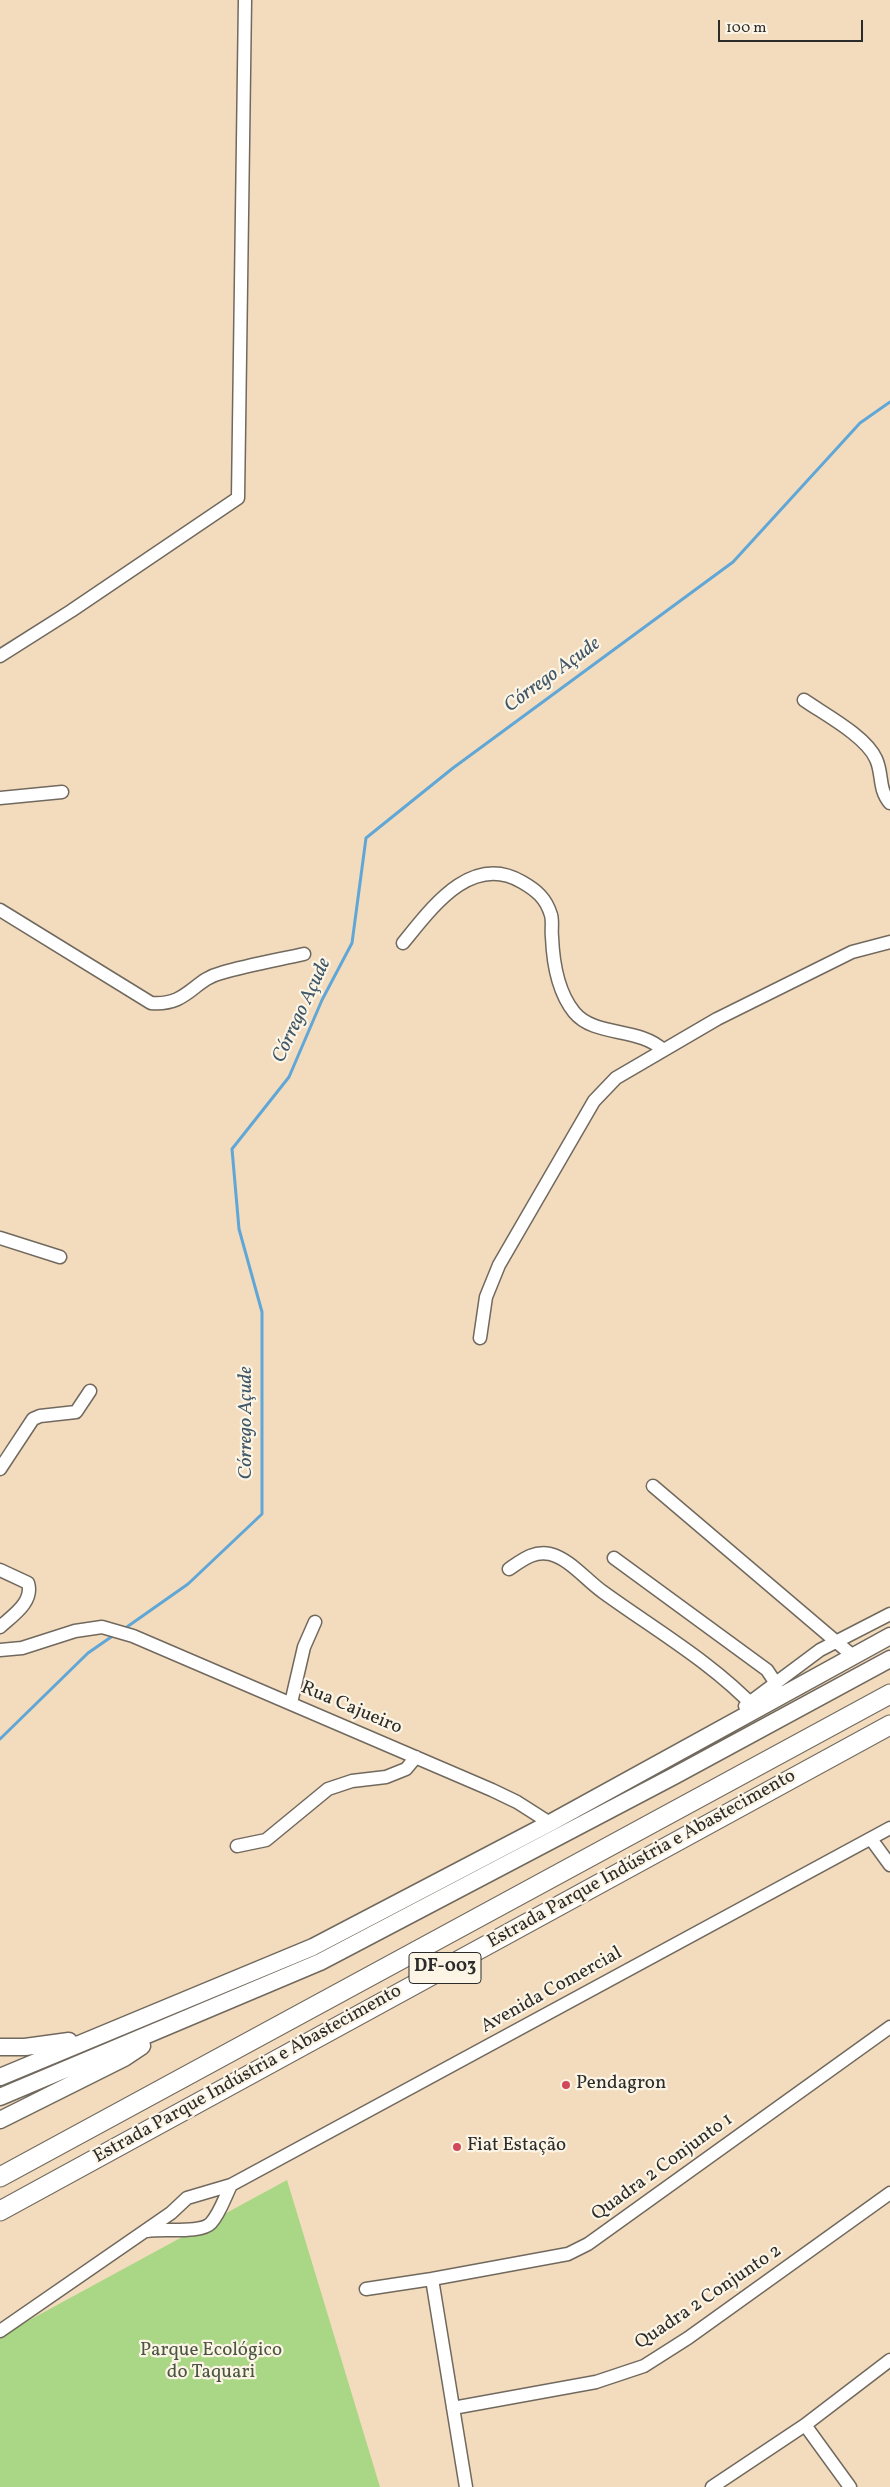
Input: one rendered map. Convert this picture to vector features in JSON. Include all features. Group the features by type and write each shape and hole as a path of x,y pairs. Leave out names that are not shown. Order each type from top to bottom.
{"highway":[{"name":"Estrada Parque Indústria e Abastecimento","path":"0,2177 890,1694"},
{"name":"Estrada Parque Indústria e Abastecimento","path":"0,2211 890,1725"}],"main road":[{"path":"0,2077 313,1947 550,1823 722,1729 777,1690 852,1656 890,1636"},
{"path":"0,2097 320,1962 666,1781 890,1659"},
{"path":"0,2120 124,2058 174,2025"},
{"path":"0,2047 25,2047 89,2039"}],"street":[{"path":"0,656 238,498 246,0"},
{"path":"804,700 847,730 872,752 876,759 884,795 890,802"},
{"path":"0,798 62,792"},
{"path":"404,943 439,900 456,887 486,873 502,874 518,880 545,900 552,917 553,956 559,982 574,1013 595,1026 639,1036 655,1043 663,1050"},
{"path":"0,910 152,1003 164,1004 176,1001 219,973 304,954"},
{"path":"480,1338 486,1297 499,1265 594,1101 616,1078 717,1019 852,952 890,942"},
{"path":"0,1238 60,1257"},
{"path":"0,1469 33,1419 40,1416 76,1412 90,1391"},
{"path":"653,1486 836,1640 852,1656"},
{"path":"509,1569 528,1556 539,1554 550,1554 566,1562 600,1590 734,1686 753,1706"},
{"path":"614,1558 767,1670 777,1690 836,1640 890,1614"},
{"path":"0,1570 21,1578 28,1583 30,1588 25,1602 0,1627"},
{"path":"291,1703 304,1647 315,1622"},
{"name":"Rua Cajueiro","path":"0,1650 22,1648 75,1631 102,1627 133,1636 416,1757 516,1802 550,1823"},
{"path":"236,1846 266,1840 328,1788 352,1781 386,1777 406,1769 416,1757"},
{"name":"Avenida Comercial","path":"2,2327 144,2231 178,2207 187,2198 231,2185 890,1828"},
{"path":"871,1839 890,1865"},
{"name":"Quadra 2 Conjunto 1","path":"366,2289 568,2254 588,2244 890,2027"},
{"path":"144,2231 159,2229 199,2230 209,2225 231,2185"},
{"name":"Quadra 2 Conjunto 2","path":"453,2408 596,2382 644,2366 688,2338 890,2193"},
{"path":"178,2207 180,2220 192,2230"},
{"path":"432,2279 466,2487"},
{"path":"712,2487 805,2425 890,2360"},
{"path":"805,2425 850,2487"}],"green space":[{"name":"Parque Ecológico do Taquari","path":"287,2180 380,2487 0,2487 0,2336"}],"waterway":[{"name":"Córrego Açude","path":"124,1629 188,1584 262,1514 262,1312 239,1229 232,1149 289,1077 322,1000 352,943 366,838 453,768 733,562 860,423 890,402"},
{"name":"Córrego Açude","path":"0,1739 88,1653 114,1635"}],"place":[{"name":"Pendagron","path":"566,2085"},
{"name":"Fiat Estação","path":"457,2147"}]}
